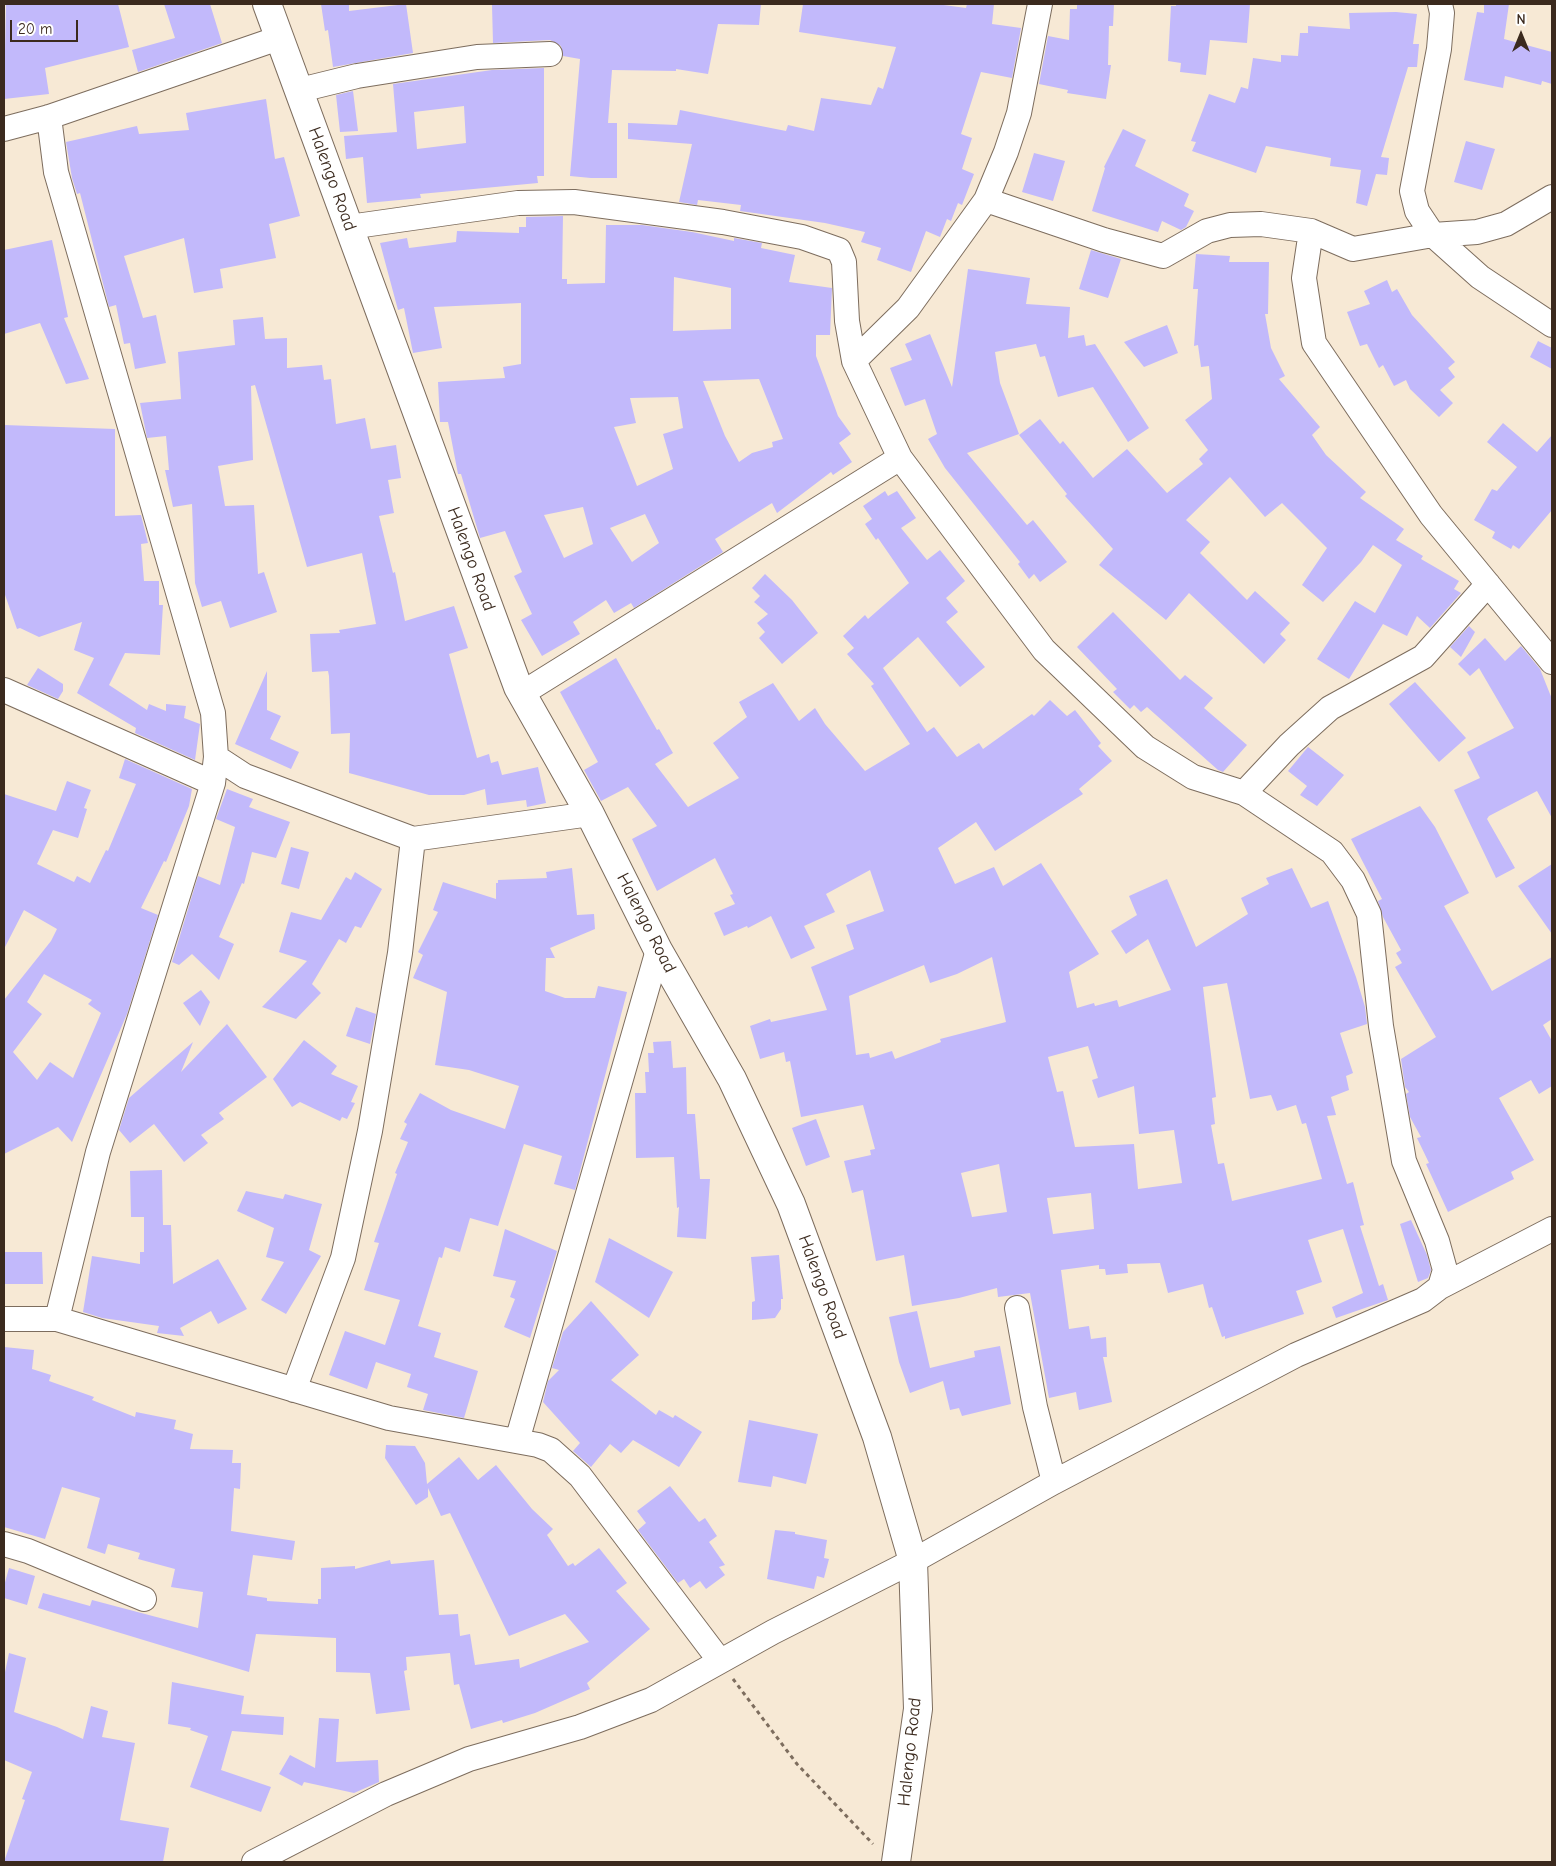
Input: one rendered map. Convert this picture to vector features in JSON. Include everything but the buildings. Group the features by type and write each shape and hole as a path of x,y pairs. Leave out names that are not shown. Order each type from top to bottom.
{"street":[{"name":"Halengo Road","path":"267,4 521,694 590,814 658,950 732,1079 791,1204 877,1437 913,1561 918,1709 887,1856"},
{"path":"854,361 908,308 986,200 1006,152 1019,112 1040,4"},
{"path":"1440,4 1442,13 1439,49 1412,191 1417,212 1433,235 1480,276 1552,325"},
{"path":"4,129 49,117 279,38"},
{"path":"300,90 357,76 477,57 550,54"},
{"path":"49,117 56,172 156,522 213,713 216,757 213,782 98,1152 57,1319"},
{"path":"986,200 1104,240 1163,256 1207,231 1230,225 1261,224 1312,231 1353,250 1433,235 1477,232 1506,224 1552,197"},
{"path":"349,227 518,203 574,202 723,222 802,237 839,250 844,262 847,321 854,361 900,458 1044,650 1145,747 1193,777 1244,793 1332,852 1353,880 1370,914 1381,1026 1404,1161 1437,1242 1445,1270 1440,1287"},
{"path":"1312,231 1304,278 1314,343 1431,515 1552,662"},
{"path":"521,694 900,458"},
{"path":"1244,793 1289,745 1330,708 1423,657 1488,584"},
{"path":"4,690 213,782"},
{"path":"216,757 245,776 413,838 590,814"},
{"path":"294,1390 345,1249 370,1131 400,953 413,838"},
{"path":"517,1441 658,950"},
{"path":"254,1862 386,1794 469,1759 580,1728 650,1700 720,1661 913,1561 1054,1482 1296,1355 1423,1300 1440,1287 1552,1229"},
{"path":"1018,1308 1035,1407 1054,1482"},
{"path":"4,1319 57,1319 389,1418 538,1445 551,1450 580,1476 720,1661"},
{"path":"4,1544 28,1551 144,1599"}],"path":[{"path":"720,1661 797,1764 887,1856"}]}
